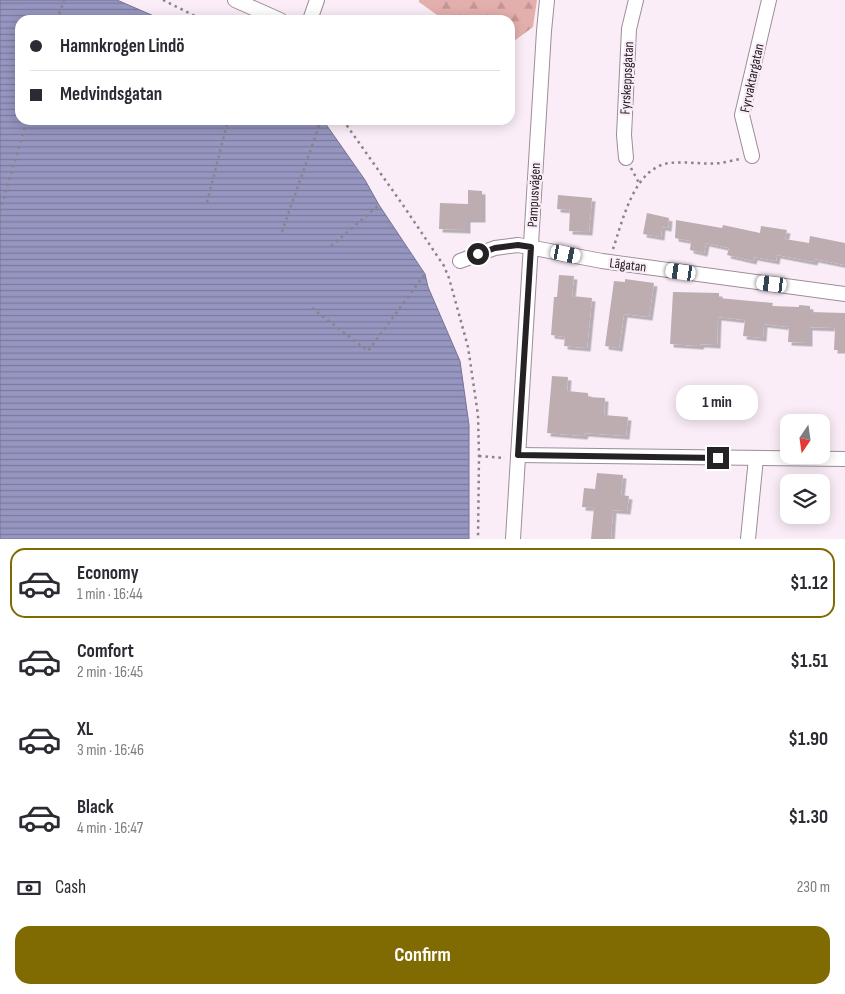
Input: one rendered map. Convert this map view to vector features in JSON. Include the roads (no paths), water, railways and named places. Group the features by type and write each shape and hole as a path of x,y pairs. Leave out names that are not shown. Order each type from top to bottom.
{"street":[{"path":"235,0 269,15"},
{"path":"312,15 317,0"},
{"name":"Pampusvägen","path":"514,539 547,0"},
{"name":"Fyrskeppsgatan","path":"626,158 624,135 629,30 636,0"},
{"name":"Fyrvaktargatan","path":"752,156 742,115 769,0"},
{"name":"Lägatan","path":"460,261 495,248 518,245 608,262 845,294"},
{"path":"518,455 845,459"},
{"path":"748,539 756,458"}],"water":[{"path":"0,0 117,0 152,15 15,15 15,125 326,125 365,180 379,205 425,274 428,287 460,361 469,425 469,539 0,539"}]}
